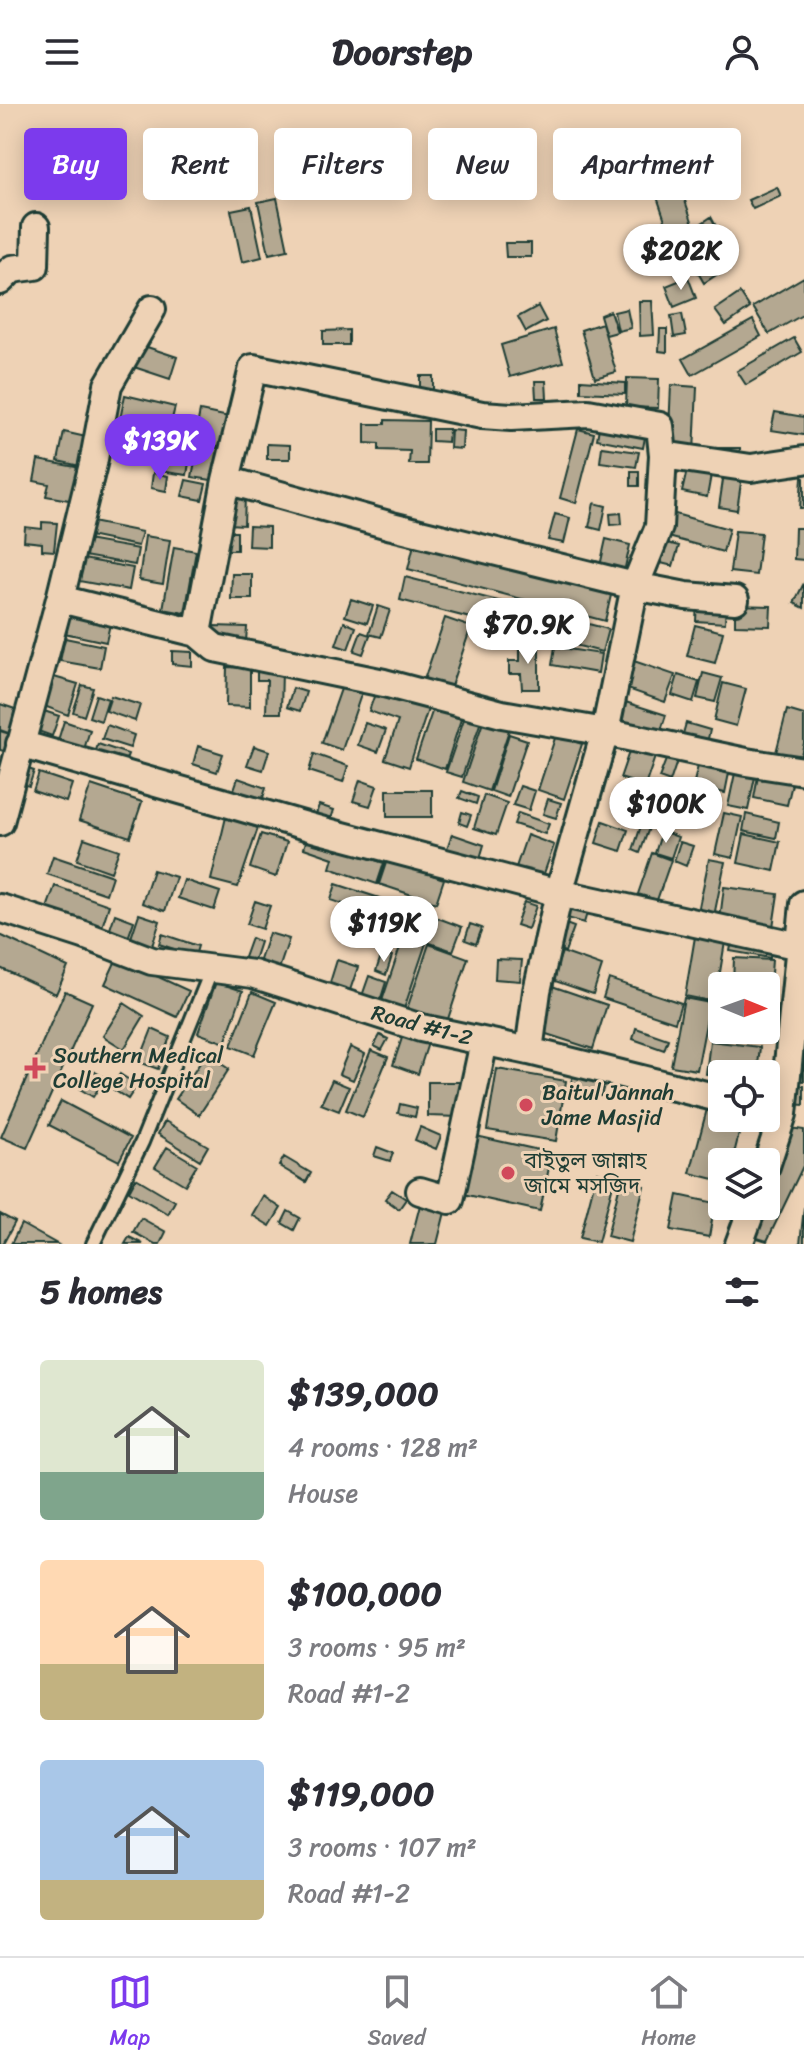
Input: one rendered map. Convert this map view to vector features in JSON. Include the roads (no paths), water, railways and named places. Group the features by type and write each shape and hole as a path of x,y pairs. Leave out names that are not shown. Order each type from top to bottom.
{"street":[{"path":"0,281 12,269 35,266 36,227"},
{"path":"0,822 60,599 93,464 108,385 152,309"},
{"path":"197,633 226,480 253,368 482,415 511,417 588,413 660,426 663,455 659,527 635,586 605,732 559,893 537,991 529,1051"},
{"path":"663,455 751,468 804,460"},
{"path":"226,480 392,526 635,586 686,596 735,600"},
{"path":"60,599 197,633 215,648 384,683 502,714 804,771"},
{"path":"20,744 320,830 559,893 802,947"},
{"path":"772,1148 784,1113 804,904"},
{"name":"Road #1-2","path":"0,908 152,961 253,974 421,1028 708,1096"},
{"path":"420,1191 450,1200 484,1042"},
{"path":"739,1244 748,1220"}],"lane":[{"path":"93,1244 142,1142 212,969"}],"place":[{"name":"Southern Medical College Hospital","path":"35,1068"},
{"name":"Baitul Jannah Jame Masjid","path":"526,1105"},
{"name":"বাইতুল জান্নাহ জামে মসজিদ","path":"508,1173"}]}
